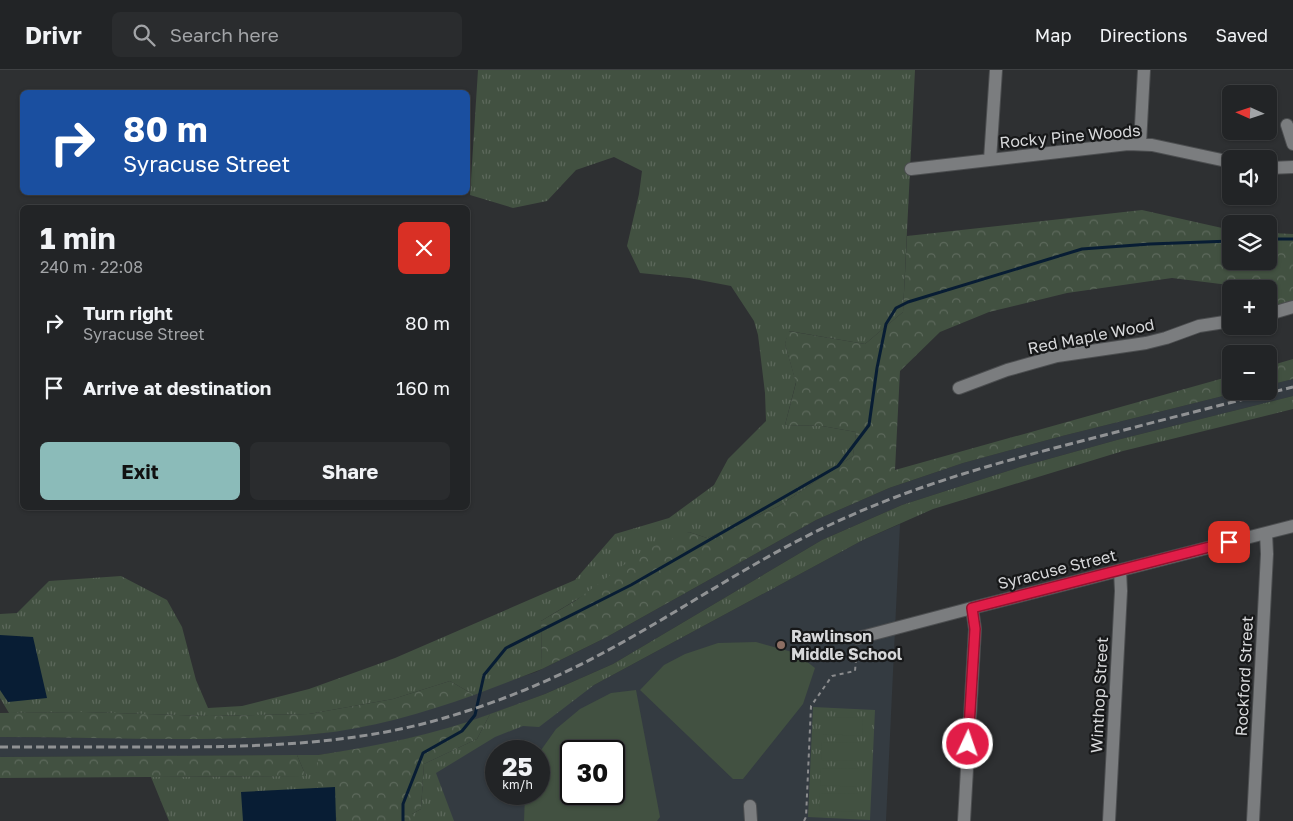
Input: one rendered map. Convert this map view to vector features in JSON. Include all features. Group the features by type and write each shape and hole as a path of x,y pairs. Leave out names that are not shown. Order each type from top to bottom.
{"street":[{"path":"990,160 996,70"},
{"path":"1140,144 1144,70"},
{"path":"1287,125 1293,144"},
{"name":"Rocky Pine Woods","path":"911,169 1128,144 1152,145 1222,160"},
{"path":"1277,168 1293,168"},
{"path":"1277,312 1293,307"},
{"name":"Red Maple Wood","path":"959,388 1007,370 1057,356 1146,343 1199,326 1222,322"},
{"name":"Syracuse Street","path":"858,638 1293,526"},
{"name":"Rockford Street","path":"1253,821 1267,554 1266,533"},
{"name":"Winthop Street","path":"1108,821 1121,591 1120,570"},
{"path":"964,820 975,629 972,608"},
{"path":"750,806 751,821"}],"path":[{"path":"804,821 806,817 811,706 832,676 855,671 858,638"}],"shaded area":[{"path":"1293,379 1293,396 1277,400 1277,383"},
{"path":"1222,396 1222,400 1277,400 1117,440 1020,467 902,505 822,540 613,664 545,694 453,728 373,747 318,755 0,757 0,737 199,738 261,736 316,734 370,725 536,672 605,638 816,520 889,488 963,463"},
{"name":"Rawlinson Middle School","path":"900,524 886,821 448,821 424,764 594,685 863,540"}],"green space":[{"path":"478,70 915,70 903,312 865,344 789,331 785,344 796,382 785,425 822,426 856,432 853,456 779,506 707,538 689,532 541,621 542,669 474,695 450,681 393,699 309,714 209,716 84,712 9,713 0,698 0,614 17,613 49,581 121,576 167,600 182,627 196,680 208,708 242,706 309,689 395,658 575,580 615,534 669,518 714,485 728,459 766,421 765,393 758,335 754,321 731,286 689,278 640,273 627,246 639,194 642,171 614,157 576,170 547,201 513,208 470,195"},
{"path":"1142,210 1222,228 1222,270 1277,270 1277,233 1293,234 1293,302 1277,306 1277,280 1222,280 1222,284 1172,278 1067,293 989,312 940,332 900,371 895,470 1222,379 1222,396 963,463 889,488 816,520 605,638 542,669 541,621 575,601 644,550 689,532 707,538 779,506 853,456 856,432 822,426 785,425 796,383 785,344 788,331 865,344 903,312 907,236"},
{"path":"1293,359 1293,379 1277,383 1277,364"},
{"path":"1293,396 1293,409 1123,451 933,509 863,540 594,685 539,727 523,726 490,740 485,740 485,743 436,773 454,821 412,821 412,814 421,809 424,764 477,739 490,714 545,694 613,664 822,540 902,505 1020,467 1117,440"},
{"path":"756,642 796,653 815,668 803,704 743,779 733,779 640,690 664,665 685,654 718,643"},
{"path":"450,681 474,695 396,719 335,732 276,737 197,739 0,737 0,713 84,712 209,716 309,714 393,699"},
{"path":"636,690 660,817 657,821 524,821 525,805 550,805 550,740 548,740 556,729 580,709 611,693"},
{"path":"813,707 875,710 870,820 808,817"},
{"path":"490,714 477,739 424,764 421,809 412,814 412,821 337,821 332,799 318,795 318,755 405,739 448,728"},
{"path":"823,717 863,718 862,736 823,734"},
{"path":"822,742 861,743 861,761 821,760"},
{"path":"297,755 318,755 318,795 332,798 337,821 169,821 151,777 306,776"},
{"path":"297,755 306,776 0,778 0,757"},
{"path":"821,768 860,769 860,787 820,785"},
{"path":"820,793 859,794 859,812 819,810"}],"water":[{"path":"0,635 33,637 47,698 8,702 0,690"},
{"path":"335,787 336,821 243,821 241,792"}],"waterway":[{"path":"1277,239 1293,239"},
{"path":"403,821 403,804 423,753 462,731 475,715 484,675 506,648 631,585 838,466 869,425 877,368 886,324 896,308 908,302 1082,249 1222,241"}],"railway":[{"path":"0,747 265,745 364,736 430,722 474,709 517,693 581,665 775,553 834,523 892,498 952,477 1013,459 1293,387"}],"place":[{"name":"Rawlinson Middle School","path":"781,645"}],"route":[{"path":"968,744 975,629 972,608 1229,542"}]}
